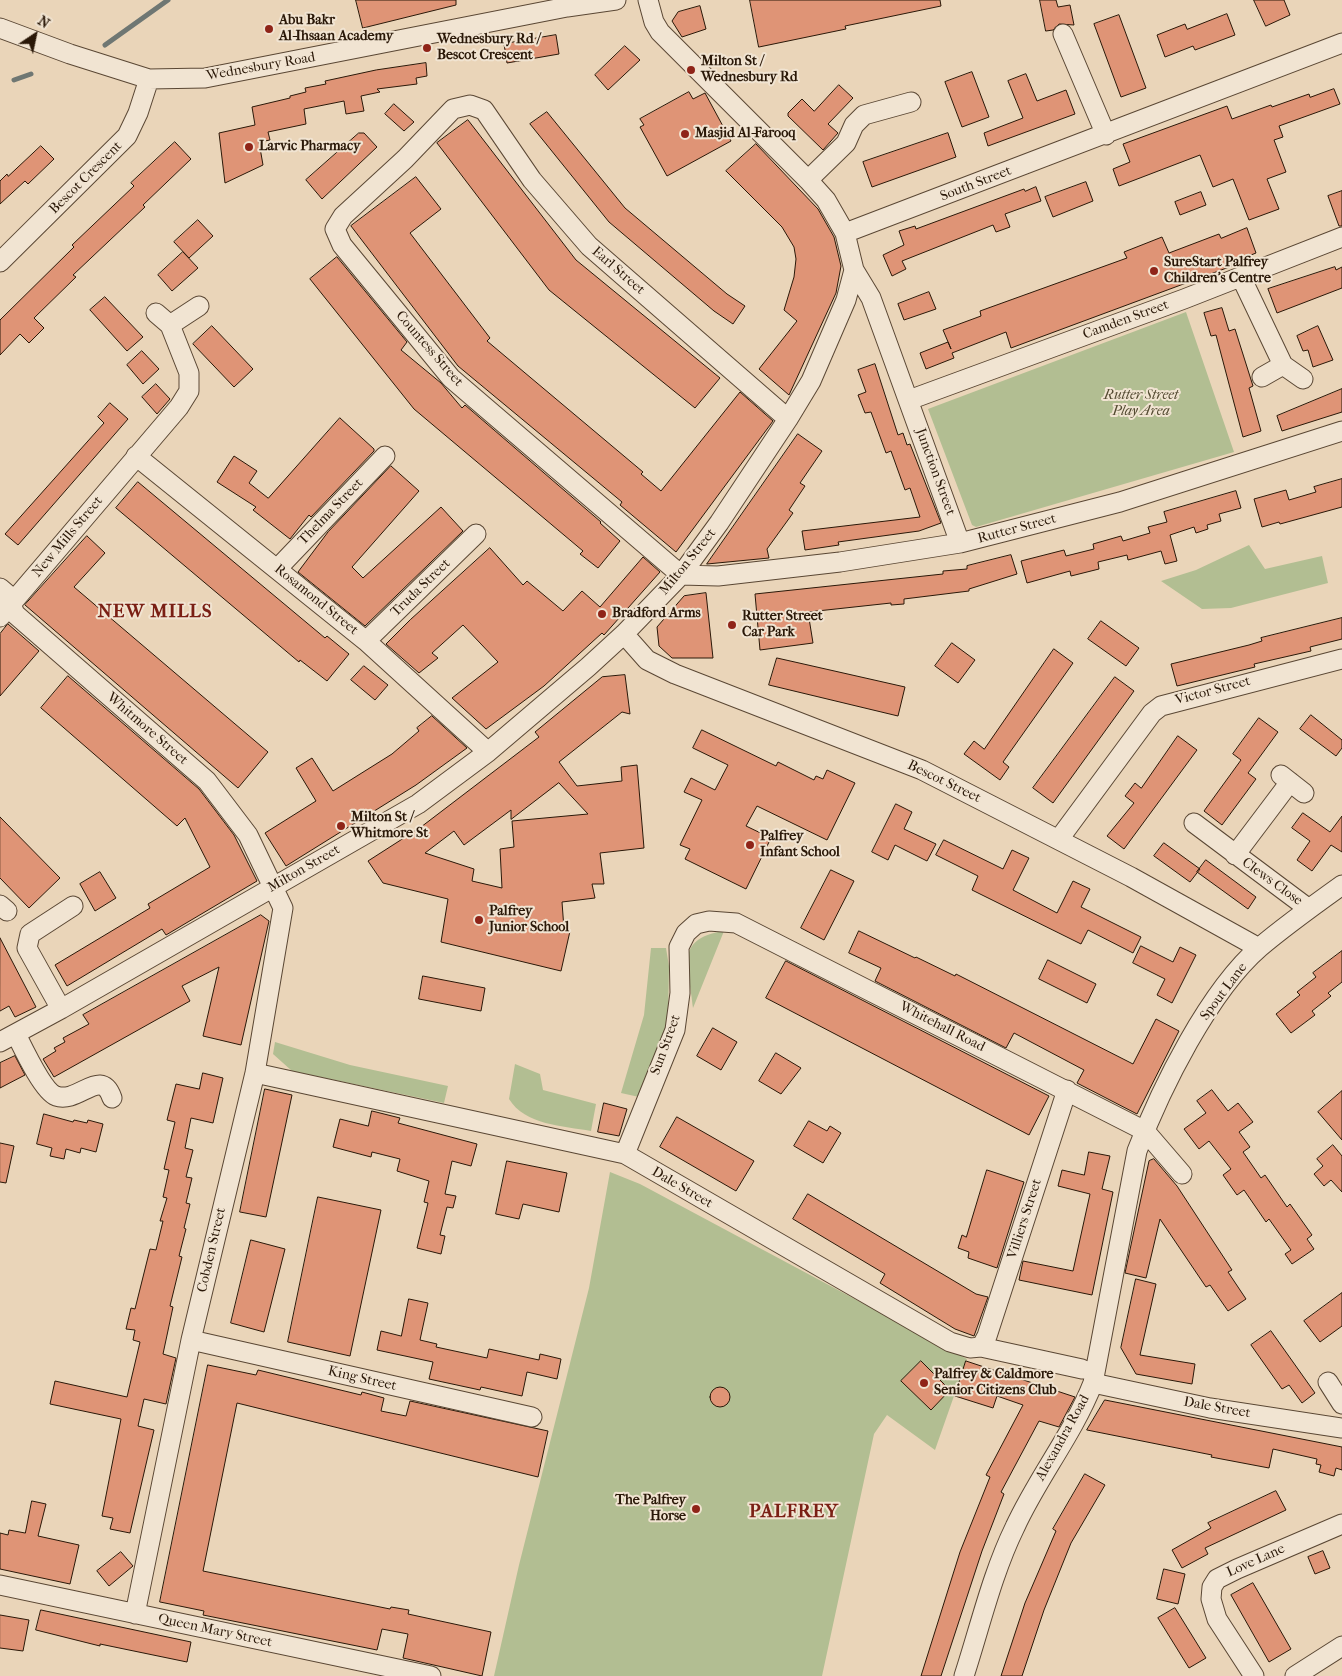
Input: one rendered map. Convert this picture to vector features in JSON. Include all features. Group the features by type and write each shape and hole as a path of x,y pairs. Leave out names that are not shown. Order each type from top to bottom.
{"street":[{"name":"Wednesbury Road","path":"0,28 70,54 149,79 205,78 568,7 616,0"},
{"name":"Milton Street","path":"112,1098 110,1089 104,1085 96,1084 72,1096 56,1096 47,1088 8,1038 418,804 488,752 624,634 681,575 719,524 811,381 834,332 846,300 854,270 845,233 826,200 808,180 660,32 654,22 648,0"},
{"path":"1063,34 1106,134"},
{"name":"South Street","path":"845,233 1342,43"},
{"name":"Bescot Crescent","path":"0,262 111,155 127,136 138,113 149,79"},
{"path":"808,180 846,143 854,125 864,115 911,102"},
{"name":"Earl Street","path":"470,105 484,110 532,180 589,246 788,419"},
{"name":"Countess Street","path":"470,105 453,109 405,159 342,216 335,229 342,244 452,378 681,575"},
{"name":"Camden Street","path":"909,400 1241,277 1342,237"},
{"name":"Junction Street","path":"854,270 871,298 960,543"},
{"path":"1241,277 1283,365 1303,379"},
{"path":"156,313 170,325 199,306"},
{"name":"New Mills Street","path":"6,610 179,407 189,391 188,373 170,325"},
{"path":"1262,377 1283,365"},
{"name":"Rutter Street","path":"681,575 718,576 820,564 960,543 1120,502 1342,431"},
{"name":"Rosamond Street","path":"136,456 366,641 488,752"},
{"name":"Thelma Street","path":"278,569 385,456"},
{"name":"Truda Street","path":"366,641 476,534"},
{"name":"Whitmore Street","path":"0,588 7,594 6,610 15,614 207,781 248,835 274,887"},
{"name":"Bescot Street","path":"624,634 647,660 675,674 922,770 1059,839 1259,948"},
{"name":"Victor Street","path":"1059,839 1152,713 1161,706 1342,659"},
{"name":"Clews Close","path":"1235,855 1291,783"},
{"name":"Clews Close","path":"1194,823 1309,909"},
{"name":"Spout Lane","path":"1145,1131 1194,1033 1220,992 1259,948 1342,885"},
{"name":"Cobden Street","path":"135,1614 191,1340 255,1073 283,908 274,887"},
{"path":"61,1009 27,948 30,934 73,906"},
{"name":"Whitehall Road","path":"686,933 696,924 709,921 736,923 1145,1131 1182,1174"},
{"name":"Sun Street","path":"625,1154 674,1030 680,993 678,946 686,933"},
{"name":"Dale Street","path":"255,1073 625,1154 950,1342 970,1348 981,1347 1210,1408 1342,1428"},
{"name":"Villiers Street","path":"981,1347 990,1327 1067,1090"},
{"name":"Alexandra Road","path":"964,1676 1001,1560 1014,1527 1082,1410 1138,1151 1145,1131"},
{"name":"King Street","path":"191,1340 532,1417"},
{"path":"1328,1382 1342,1404"},
{"name":"Love Lane","path":"1254,1676 1216,1619 1211,1599 1212,1588 1217,1579 1342,1524"},
{"name":"Queen Mary Street","path":"0,1584 431,1676"},
{"path":"1295,1676 1342,1646"}],"green space":[{"name":"Rutter Street Play Area","path":"1186,312 1234,452 976,527 972,525 928,409"},
{"path":"1249,545 1265,569 1322,556 1328,583 1231,608 1202,609 1161,581 1196,570"},
{"path":"724,931 693,1008 688,969 688,958 691,949 697,941 708,935"},
{"path":"651,948 666,948 669,966 668,1021 639,1097 621,1093 644,1015"},
{"path":"275,1042 350,1065 448,1086 444,1103 292,1071 273,1054"},
{"path":"515,1064 540,1074 543,1090 596,1104 591,1131 546,1123 516,1108 509,1099"},
{"path":"610,1172 640,1184 967,1359 935,1450 887,1415 874,1434 822,1676 494,1676 519,1565 589,1288"}],"building":[{"path":"356,0 456,0 456,5 363,28"},
{"path":"750,0 940,0 941,6 845,26 846,29 759,47"},
{"path":"1040,0 1056,0 1058,7 1070,5 1074,25 1059,24 1053,30 1046,31"},
{"path":"1254,0 1284,0 1290,15 1266,26"},
{"path":"700,6 706,29 682,37 672,21 678,12"},
{"path":"1227,14 1235,35 1195,50 1193,46 1165,57 1157,35 1185,24 1187,29"},
{"path":"1119,15 1146,88 1121,97 1094,24"},
{"path":"556,35 559,54 507,63 504,44"},
{"path":"625,46 640,60 608,90 595,75"},
{"path":"426,63 427,76 416,78 417,84 377,89 380,92 361,96 364,111 346,114 344,101 304,109 306,124 268,132 270,140 259,142 263,165 225,183 219,133 255,125 252,107 290,98 290,96 306,92 305,88 326,84 325,81 376,70"},
{"path":"972,72 989,117 962,127 945,82"},
{"path":"1026,74 1037,101 1066,90 1075,114 988,146 984,133 1023,118 1008,81"},
{"path":"839,85 853,98 828,124 838,133 823,150 788,116 788,113 802,99 814,111"},
{"path":"1334,89 1340,104 1279,126 1283,137 1274,140 1286,172 1267,179 1279,209 1249,220 1233,179 1213,187 1200,155 1119,186 1113,169 1130,162 1123,144 1227,106 1232,119 1271,105 1272,107 1309,94 1310,97"},
{"name":"Masjid Al-Farooq","path":"689,92 693,99 705,93 731,141 667,176 640,127 644,125 640,119"},
{"path":"394,104 414,122 404,131 385,114"},
{"path":"547,112 625,208 727,294 745,306 733,324 714,311 609,222 530,124"},
{"path":"468,120 576,260 720,378 695,408 549,290 437,143"},
{"path":"359,133 364,133 377,147 322,199 306,180"},
{"path":"948,133 956,157 872,187 863,162"},
{"path":"175,142 191,159 143,205 145,207 73,275 76,277 34,318 44,328 29,343 20,334 0,355 0,320 74,247 72,245 134,186 131,183"},
{"path":"756,144 818,209 834,237 841,266 836,293 789,395 759,369 797,321 784,310 794,277 796,259 794,247 782,227 726,171"},
{"path":"41,146 54,159 28,184 25,181 0,204 0,181"},
{"path":"416,177 441,209 410,233 490,338 487,341 643,472 641,474 661,491 740,392 773,421 676,552 620,505 622,502 458,366 351,226"},
{"path":"1086,182 1093,201 1053,217 1045,197"},
{"path":"1036,187 1041,201 1005,214 1010,227 996,232 993,225 902,261 906,269 892,276 883,255 904,245 899,231 915,226 916,229 1024,189 1025,191"},
{"path":"1342,191 1342,226 1339,226 1328,196"},
{"path":"1201,192 1206,205 1180,215 1175,202"},
{"path":"198,220 213,236 189,258 174,242"},
{"path":"1247,228 1256,253 1231,263 1232,266 1011,348 1006,332 952,353 954,358 926,369 920,353 948,342 951,349 943,330 981,316 980,311 1127,258 1124,252 1162,237 1169,253 1219,234 1221,238"},
{"path":"183,252 198,268 172,291 158,275"},
{"path":"337,257 407,342 401,350 441,383 462,408 465,405 601,522 620,541 598,568 580,554 583,551 414,409 310,279"},
{"path":"1335,267 1336,270 1342,267 1342,288 1277,313 1268,289"},
{"path":"929,292 936,309 904,320 898,304"},
{"path":"105,297 143,337 127,351 90,310"},
{"path":"1222,308 1229,331 1235,329 1253,386 1249,388 1261,431 1243,437 1216,335 1211,336 1204,313"},
{"path":"212,326 253,369 234,387 193,344"},
{"path":"1318,326 1333,360 1313,367 1308,350 1303,351 1297,336"},
{"path":"142,351 159,369 143,384 127,365"},
{"path":"875,364 898,435 903,433 907,445 910,444 941,523 919,531 838,542 839,545 805,550 802,531 920,517 910,488 905,490 891,451 886,453 871,412 865,413 858,395 866,392 858,370"},
{"path":"156,384 170,399 157,414 142,397"},
{"path":"1342,389 1342,412 1282,431 1277,416"},
{"path":"110,403 128,419 18,545 5,534 104,423 98,417"},
{"path":"340,418 374,451 311,517 309,515 290,539 253,510 256,507 217,482 234,456 257,471 249,483 268,498"},
{"path":"798,434 822,451 800,483 805,486 789,510 793,513 767,549 769,558 707,564"},
{"path":"391,466 419,491 352,567 363,578 441,507 463,531 365,626 298,572 328,532"},
{"path":"1342,479 1342,507 1262,527 1254,499 1286,490 1289,500 1316,492 1314,487"},
{"path":"138,482 325,638 327,636 349,654 327,681 300,660 299,662 116,508"},
{"path":"1236,491 1241,508 1219,514 1221,521 1207,525 1208,529 1196,533 1194,527 1170,535 1177,561 1165,564 1161,551 1128,560 1127,555 1098,562 1099,569 1071,576 1070,571 1027,583 1021,561 1064,550 1066,556 1094,549 1093,544 1121,536 1123,541 1150,533 1148,527 1167,522 1164,512"},
{"path":"87,536 105,553 74,587 268,752 238,788 25,605"},
{"path":"490,548 523,585 527,581 563,611 582,591 600,607 643,557 660,572 604,635 602,633 544,686 486,729 452,698 498,662 463,625 432,653 438,658 419,673 386,644"},
{"path":"1011,555 1017,574 969,589 969,591 904,599 904,604 891,605 891,603 808,612 813,643 760,650 755,594 943,574 943,571 967,569 967,566"},
{"path":"706,593 713,658 672,658 659,646 657,627 684,596"},
{"path":"1342,618 1342,639 1310,647 1311,651 1254,664 1255,667 1177,686 1171,664 1249,645 1262,641 1261,638"},
{"path":"1101,621 1139,648 1126,666 1088,639"},
{"path":"8,624 39,651 0,696 0,634"},
{"path":"952,643 975,660 958,683 935,666"},
{"path":"1054,649 1073,663 1003,762 1009,767 1000,780 964,754 974,741 984,749"},
{"path":"777,658 905,687 898,716 769,685"},
{"path":"364,666 388,685 375,700 351,680"},
{"path":"625,675 630,714 622,712 559,762 577,786 622,781 621,767 637,765 644,848 600,853 604,884 592,884 595,898 562,902 564,929 570,931 561,971 441,942 448,899 383,883 368,861 421,827 539,737 535,732 602,677","holes":["559,783 588,814 512,821 514,847 500,849 502,888 472,881 474,869 425,853 454,831 464,845 511,810 511,819"]},
{"path":"68,676 199,789 234,835 257,881 166,935 162,929 67,986 55,965 150,908 148,904 210,867 185,818 177,826 41,708"},
{"path":"1115,677 1134,691 1053,803 1033,788"},
{"path":"1311,715 1342,740 1342,748 1336,756 1300,729"},
{"path":"432,716 467,748 416,785 286,866 265,833 316,801 296,768 312,758 333,791 392,754 419,731 417,728"},
{"path":"1259,718 1278,732 1248,773 1256,779 1222,825 1204,811 1241,760 1233,754"},
{"path":"702,730 776,766 778,762 814,780 816,776 823,779 827,770 855,783 827,840 757,806 746,826 771,838 746,889 685,859 690,849 680,845 702,800 684,792 691,778 715,790 728,765 693,748"},
{"path":"1178,736 1197,750 1124,849 1107,836 1134,803 1125,796 1135,783 1141,788"},
{"path":"896,804 912,812 904,829 936,844 927,861 895,845 888,860 872,852"},
{"path":"1303,813 1330,832 1342,816 1342,852 1331,845 1312,871 1297,860 1310,841 1292,828"},
{"path":"0,817 60,878 29,908 0,878"},
{"path":"944,840 1003,869 1012,850 1029,858 1013,890 1057,913 1073,881 1090,889 1081,907 1141,937 1133,953 1088,930 1081,944 972,890 978,876 936,855"},
{"path":"1164,843 1200,869 1190,882 1154,856"},
{"path":"1206,860 1256,897 1248,909 1197,872"},
{"path":"831,870 854,881 824,940 801,928"},
{"path":"100,872 116,898 95,911 80,884"},
{"path":"261,915 269,921 241,1045 203,1036 219,967 182,986 190,1001 54,1077 43,1059 56,1051 54,1048 65,1042 63,1038 89,1024 83,1015"},
{"path":"859,931 955,976 956,974 1133,1064 1156,1019 1179,1031 1137,1114 1077,1083 1084,1070 1014,1033 1006,1048 875,981 881,968 849,953"},
{"path":"0,938 36,1007 15,1017 9,1006 0,1011"},
{"path":"1141,946 1173,962 1180,947 1196,955 1172,1003 1157,995 1165,979 1133,963"},
{"path":"1342,951 1342,982 1328,993 1331,996 1312,1011 1315,1015 1291,1033 1276,1014 1300,995 1297,992 1316,977 1313,973"},
{"path":"1048,960 1096,984 1087,1003 1039,979"},
{"path":"786,961 1049,1096 1029,1135 766,998"},
{"path":"423,976 485,988 481,1011 419,999"},
{"path":"713,1028 737,1042 721,1070 697,1056"},
{"path":"776,1053 801,1068 781,1094 759,1081"},
{"path":"15,1056 25,1075 0,1088 0,1063"},
{"path":"203,1073 223,1078 213,1123 191,1118 185,1148 193,1150 186,1177 192,1178 186,1203 190,1204 184,1228 186,1229 179,1256 182,1257 170,1306 173,1307 163,1354 176,1358 166,1404 144,1399 138,1426 154,1430 130,1533 110,1529 113,1518 102,1516 121,1419 50,1404 55,1381 127,1397 140,1342 133,1340 135,1330 126,1329 131,1308 135,1309 150,1249 156,1250 163,1221 160,1221 167,1198 163,1197 169,1170 164,1169 175,1122 167,1120 176,1084 199,1089"},
{"path":"265,1089 292,1095 266,1217 240,1212"},
{"path":"1212,1090 1228,1111 1238,1103 1253,1122 1239,1132 1250,1147 1243,1152 1261,1178 1265,1175 1287,1207 1290,1204 1312,1235 1307,1239 1314,1249 1292,1264 1285,1254 1291,1250 1269,1219 1266,1222 1244,1190 1237,1195 1223,1175 1231,1169 1209,1141 1199,1149 1184,1129 1206,1113 1197,1101"},
{"path":"1342,1091 1342,1140 1318,1112"},
{"path":"604,1103 627,1109 619,1136 598,1132"},
{"path":"372,1111 400,1118 398,1123 477,1144 471,1166 452,1161 445,1194 456,1196 453,1208 447,1207 440,1235 445,1236 441,1254 417,1248 428,1203 424,1202 429,1181 397,1171 400,1159 372,1152 371,1157 333,1147 340,1119 368,1126"},
{"path":"44,1114 73,1122 74,1120 87,1123 88,1120 103,1124 96,1152 81,1148 80,1153 66,1149 64,1159 50,1156 52,1148 37,1144"},
{"path":"677,1117 754,1161 736,1191 660,1147"},
{"path":"809,1121 827,1131 830,1126 841,1133 823,1163 794,1146"},
{"path":"0,1143 14,1146 6,1183 0,1182"},
{"path":"1333,1145 1342,1156 1342,1192 1331,1180 1324,1186 1314,1174 1323,1166 1317,1159"},
{"path":"1089,1152 1110,1156 1102,1189 1113,1192 1092,1295 1019,1280 1023,1261 1073,1271 1090,1194 1058,1186 1062,1170 1084,1175"},
{"path":"1154,1159 1177,1186 1232,1270 1228,1272 1246,1299 1228,1311 1210,1285 1206,1287 1160,1219 1146,1278 1125,1273 1149,1161"},
{"path":"507,1161 567,1173 559,1212 523,1204 519,1219 496,1214"},
{"path":"987,1170 1024,1182 997,1268 968,1258 969,1252 958,1248 962,1235 966,1237"},
{"path":"808,1194 976,1294 988,1297 974,1336 955,1329 880,1283 885,1274 793,1219"},
{"path":"318,1197 381,1210 350,1356 288,1342"},
{"path":"251,1240 285,1249 264,1332 231,1323"},
{"path":"1136,1279 1156,1284 1140,1355 1195,1364 1192,1384 1136,1374 1121,1348"},
{"path":"1342,1293 1342,1326 1320,1342 1304,1321"},
{"path":"409,1299 428,1303 420,1340 437,1344 436,1347 487,1358 489,1349 539,1360 540,1354 561,1359 557,1379 527,1372 522,1396 481,1387 480,1390 429,1379 433,1362 377,1350 381,1331 401,1336"},
{"path":"1271,1331 1315,1393 1302,1403 1289,1385 1282,1389 1251,1345"},
{"name":"Palfrey & Caldmore Senior Citizens Club","path":"921,1361 950,1390 931,1410 901,1381"},
{"path":"966,1361 1075,1397 1059,1427 1039,1421 1001,1492 1004,1494 982,1551 941,1676 921,1676 960,1552 990,1477 986,1475 1023,1405 997,1396 993,1408 955,1396"},
{"path":"208,1365 256,1375 258,1370 361,1395 362,1392 384,1398 381,1411 406,1416 410,1401 548,1431 538,1477 237,1403 203,1571 390,1609 391,1607 409,1610 408,1614 491,1632 482,1676 403,1658 408,1634 382,1629 377,1650 203,1615 204,1611 160,1602"},
{"path":"716,1387 724,1387 730,1393 730,1401 724,1407 716,1407 710,1401 710,1393"},
{"path":"1105,1400 1342,1447 1342,1470 1336,1468 1334,1476 1319,1472 1321,1465 1316,1464 1317,1459 1273,1449 1269,1468 1087,1430"},
{"path":"1085,1474 1105,1485 1071,1543 1044,1610 1022,1676 1001,1676 1025,1603 1056,1531 1053,1529"},
{"path":"1276,1491 1286,1510 1205,1548 1208,1554 1182,1568 1172,1550 1211,1528 1208,1523"},
{"path":"32,1501 46,1504 38,1536 79,1545 70,1584 0,1569 0,1533 8,1535 9,1530 25,1533"},
{"path":"1323,1551 1330,1568 1315,1574 1308,1557"},
{"path":"121,1552 133,1566 109,1586 97,1571"},
{"path":"1164,1569 1185,1574 1178,1604 1157,1599"},
{"path":"1253,1583 1291,1649 1269,1662 1231,1595"},
{"path":"1175,1608 1206,1658 1189,1668 1158,1618"},
{"path":"41,1610 191,1642 187,1662 100,1644 100,1646 36,1630"},
{"path":"0,1615 29,1620 23,1651 0,1648"}],"waterway":[{"path":"105,45 168,0"},
{"path":"14,80 31,74"}],"place":[{"name":"Abu Bakr Al-Ihsaan Academy","path":"269,29"},
{"name":"Wednesbury Rd / Bescot Crescent","path":"427,48"},
{"name":"Milton St / Wednesbury Rd","path":"691,70"},
{"name":"Masjid Al-Farooq","path":"685,134"},
{"name":"Larvic Pharmacy","path":"249,147"},
{"name":"SureStart Palfrey Children's Centre","path":"1154,271"},
{"name":"Bradford Arms","path":"602,614"},
{"name":"Rutter Street Car Park","path":"732,625"},
{"name":"Milton St / Whitmore St","path":"341,826"},
{"name":"Palfrey Infant School","path":"750,845"},
{"name":"Palfrey Junior School","path":"479,920"},
{"name":"Palfrey & Caldmore Senior Citizens Club","path":"924,1383"},
{"name":"The Palfrey Horse","path":"696,1509"}],"district":[{"name":"NEW MILLS","path":"155,612"},
{"name":"PALFREY","path":"794,1512"}]}
